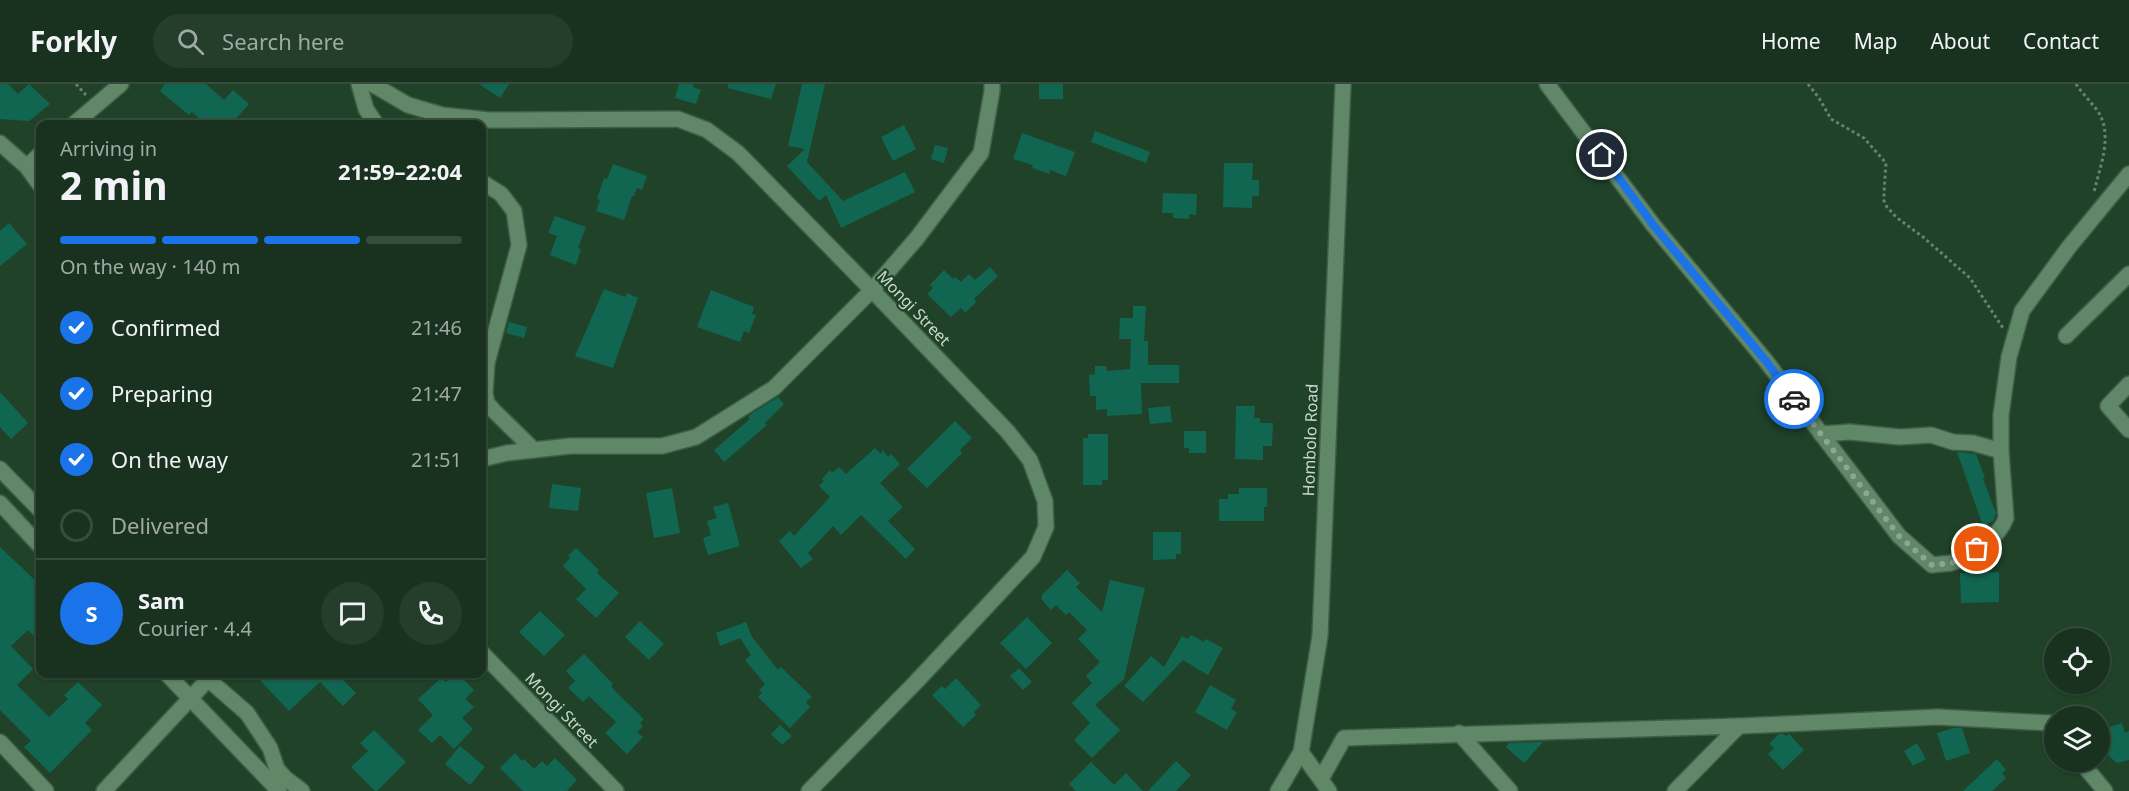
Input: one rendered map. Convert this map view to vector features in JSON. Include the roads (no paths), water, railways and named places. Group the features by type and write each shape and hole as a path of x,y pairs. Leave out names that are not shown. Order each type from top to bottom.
{"street":[{"path":"79,120 121,84"},
{"path":"359,84 366,109 373,120"},
{"name":"Mongi Street","path":"372,84 395,89 408,105 442,115 489,120 678,118 707,130 738,153 1008,432 1030,460 1045,501 1046,527 1033,557 924,674 809,791"},
{"path":"486,458 507,453 570,447 662,446 696,437 774,388 872,290 917,238 981,153 992,84"},
{"name":"Hombolo Road","path":"1278,791 1300,752 1320,636 1343,84"},
{"path":"1547,84 1654,226 1766,361 1899,536 1932,565 1952,563 1967,556 1988,542 2003,527 2006,518 2001,415 2013,342 2022,311 2129,174"},
{"path":"0,143 27,167 36,179"},
{"path":"27,167 36,158"},
{"path":"486,185 501,194 514,211 519,245 487,363 486,378"},
{"path":"2066,336 2129,274"},
{"path":"2129,384 2108,406 2129,430"},
{"path":"486,398 487,403 534,450"},
{"path":"1821,435 1850,432 1900,437 1931,435 1953,442 1974,443 2001,451"},
{"path":"0,469 36,506"},
{"path":"0,503 36,542"},
{"name":"Mongi Street","path":"486,657 616,791"},
{"path":"171,678 279,791"},
{"path":"104,791 206,678"},
{"path":"210,678 247,713 270,748 278,769 285,778 302,791"},
{"path":"1325,785 1344,738 1739,726 1938,717 2044,723"},
{"path":"1675,791 1739,726"},
{"path":"1458,733 1510,791"},
{"path":"0,742 6,753 46,791"},
{"path":"1300,752 1325,785"},
{"path":"2089,772 2104,791"}]}
